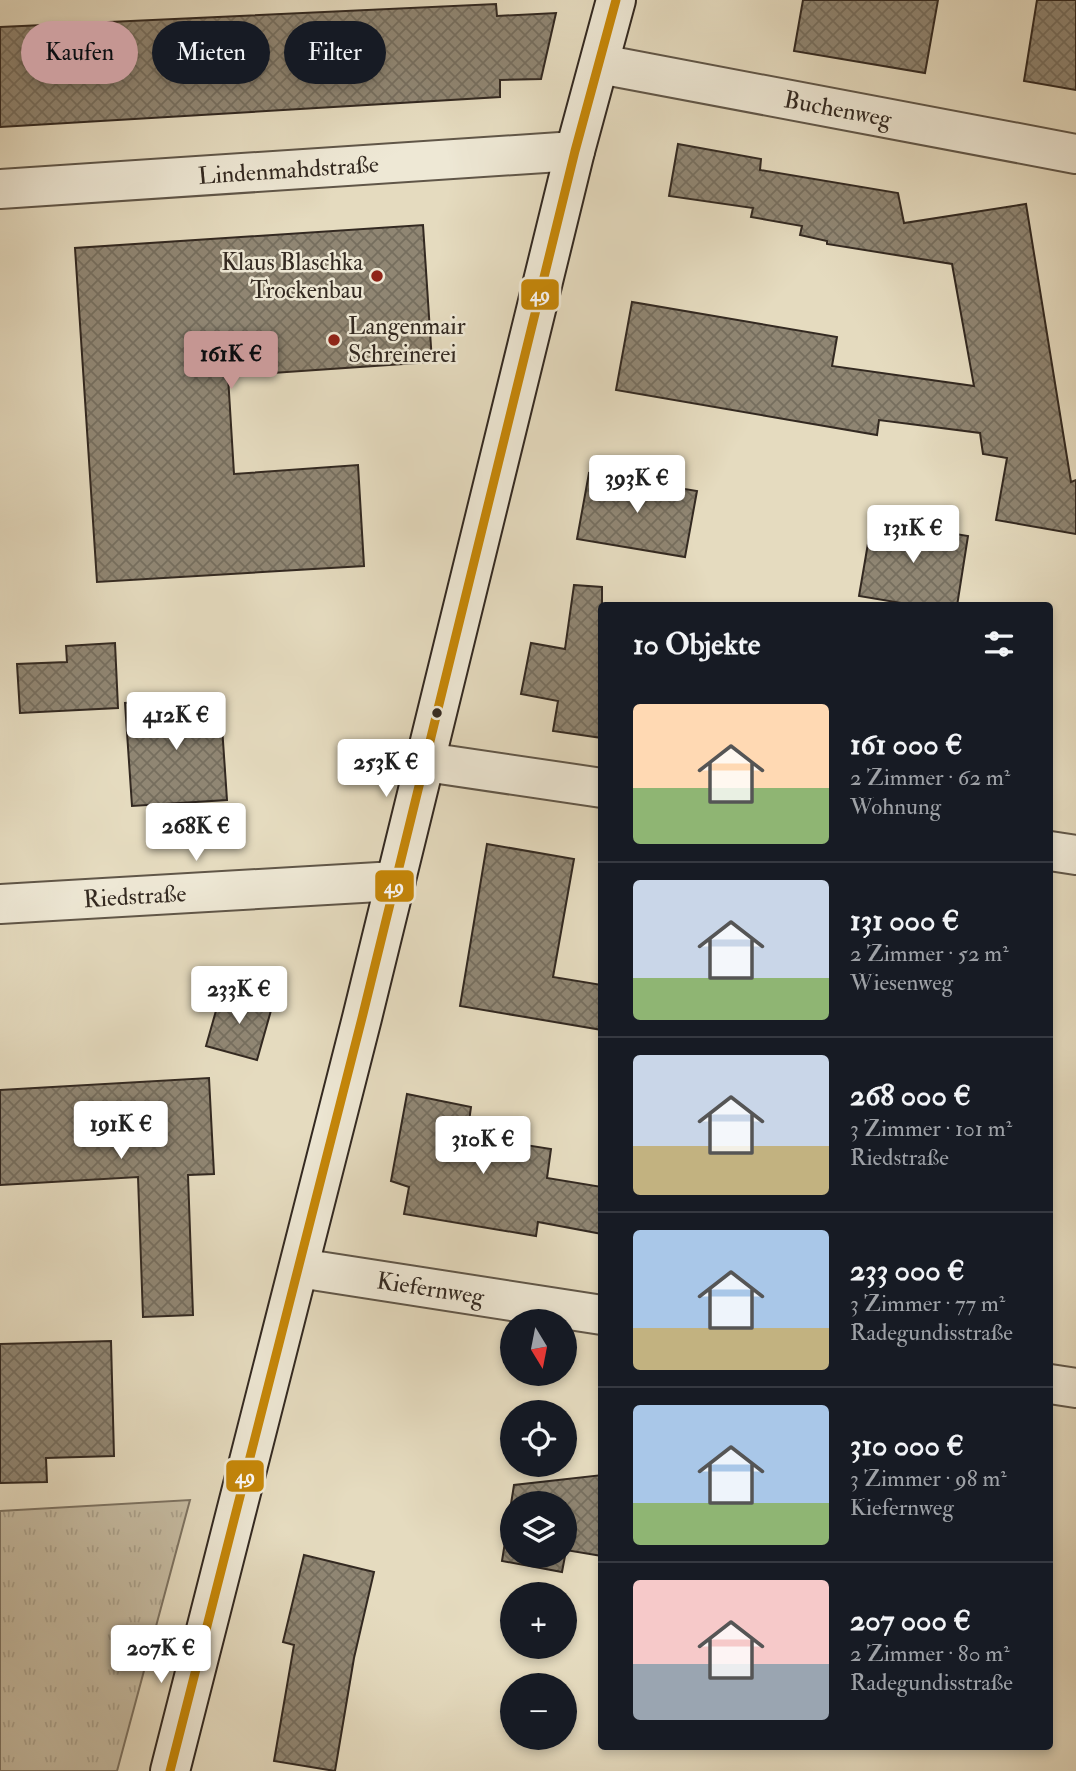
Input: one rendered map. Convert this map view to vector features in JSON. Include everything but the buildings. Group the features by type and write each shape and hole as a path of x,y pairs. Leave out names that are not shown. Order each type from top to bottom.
{"street":[{"path":"170,1771 426,762 575,151 616,0"},
{"name":"Buchenweg","path":"600,64 1076,154"},
{"name":"Lindenmahdstraße","path":"0,189 575,151"},
{"path":"426,762 598,787"},
{"path":"1053,851 1076,855"},
{"name":"Riedstraße","path":"0,904 396,881"},
{"name":"Kiefernweg","path":"299,1268 598,1314"},
{"path":"1053,1384 1076,1388"}],"green space":[{"path":"190,1500 117,1771 0,1771 0,1511"}],"transit line":[{"name":"49","path":"170,1771 362,1018 575,151 616,0"}],"place":[{"name":"Klaus Blaschka Trockenbau","path":"377,276"},
{"name":"Langenmair Schreinerei","path":"334,340"}]}
